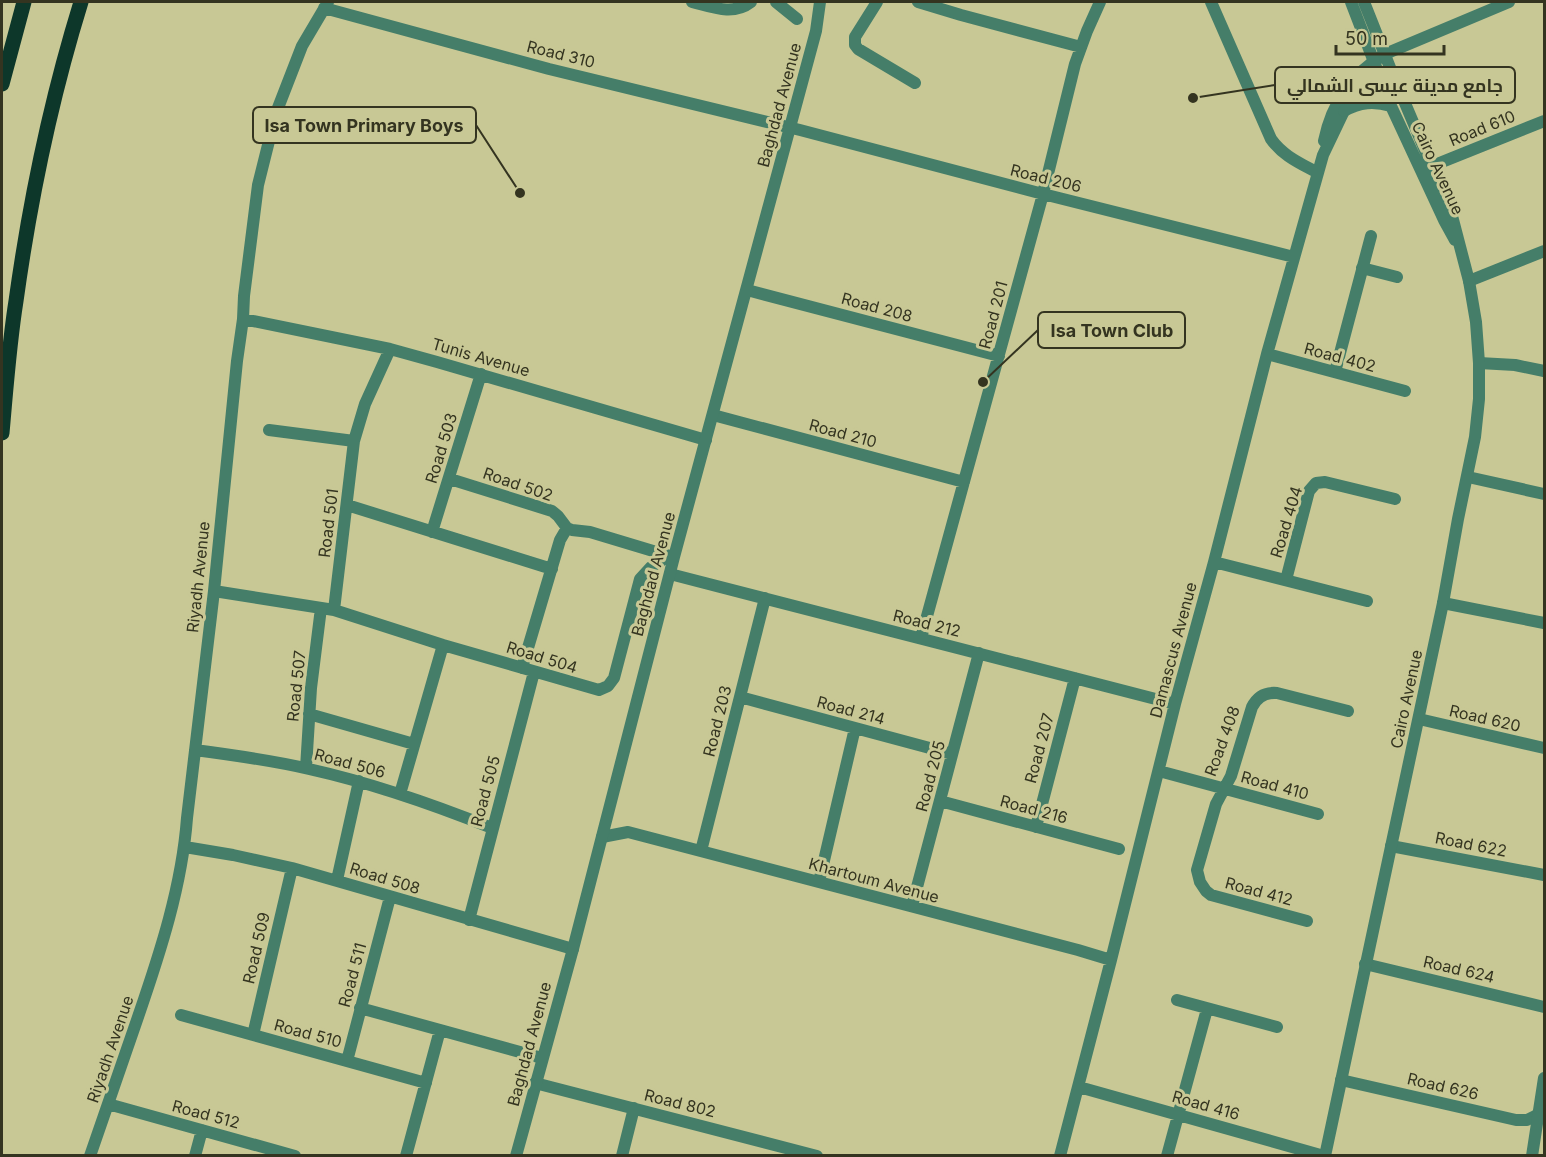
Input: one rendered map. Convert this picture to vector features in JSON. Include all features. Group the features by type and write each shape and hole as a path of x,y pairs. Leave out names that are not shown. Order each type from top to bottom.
{"main road":[{"path":"2,84 24,2"},
{"path":"2,433 15,302 33,193 58,84 81,2"}],"street":[{"path":"692,2 727,10 741,8 751,2"},
{"path":"776,2 798,19"},
{"name":"Baghdad Avenue","path":"516,1155 573,949 670,574 671,557 713,415 816,31 820,2"},
{"path":"877,2 855,37 855,45 915,83"},
{"path":"918,2 1080,47"},
{"name":"Road 201","path":"921,638 1043,194 1075,64 1100,2"},
{"path":"1211,2 1271,139 1287,156 1318,173"},
{"name":"Cairo Avenue","path":"1324,1155 1443,603 1468,477 1479,399 1476,322 1469,281 1451,212 1432,166 1386,74 1374,61 1351,2"},
{"name":"Cairo Avenue","path":"1365,2 1385,54 1391,106 1443,219 1459,246"},
{"name":"Damascus Avenue","path":"1060,1155 1267,354 1323,155 1327,126 1340,97 1360,72 1374,61 1385,54 1509,2"},
{"name":"Road 310","path":"326,5 549,69 790,128"},
{"name":"Riyadh Avenue","path":"90,1155 159,953 185,847 258,185 276,113 302,46 326,5"},
{"name":"Damascus Avenue","path":"1323,155 1344,111 1354,99 1386,74"},
{"path":"1344,111 1353,106 1372,102 1391,106"},
{"name":"Road 610","path":"1432,166 1545,121"},
{"name":"Road 206","path":"790,128 1294,257"},
{"path":"1335,372 1371,236"},
{"path":"1469,281 1545,251"},
{"path":"1362,268 1396,277"},
{"name":"Road 208","path":"747,290 999,356"},
{"name":"Tunis Avenue","path":"243,319 390,349 706,440"},
{"name":"Road 501","path":"328,609 347,506 354,441 365,404 390,349"},
{"name":"Road 402","path":"1267,354 1405,391"},
{"path":"1479,363 1515,364 1545,371"},
{"name":"Road 503","path":"432,532 481,374"},
{"name":"Road 210","path":"713,415 964,482"},
{"path":"269,430 354,441"},
{"path":"1468,477 1545,494"},
{"name":"Road 502","path":"450,478 552,511 567,528 572,530 590,532 671,557"},
{"name":"Road 404","path":"1286,580 1310,491 1316,483 1325,482 1395,499"},
{"path":"347,506 552,569"},
{"path":"528,670 552,569 560,540 567,528"},
{"name":"Road 504","path":"328,609 528,670 594,689 604,689 614,678 640,579 651,567 671,557"},
{"path":"1214,562 1367,601"},
{"name":"Road 212","path":"670,574 1175,704"},
{"path":"214,591 328,609"},
{"name":"Road 203","path":"702,851 765,598"},
{"path":"1443,603 1545,623"},
{"name":"Road 507","path":"306,768 309,714 328,609"},
{"path":"400,794 443,645"},
{"name":"Road 205","path":"912,906 979,653"},
{"name":"Road 505","path":"469,920 528,670"},
{"name":"Road 207","path":"1036,827 1075,678"},
{"name":"Road 408","path":"1159,771 1224,789 1233,769 1252,707 1263,695 1277,693 1348,711"},
{"name":"Road 214","path":"740,698 952,754"},
{"path":"309,714 414,744"},
{"name":"Road 620","path":"1419,719 1545,748"},
{"path":"819,882 855,728"},
{"name":"Road 506","path":"195,750 306,768 400,794 492,828"},
{"path":"337,880 359,782"},
{"name":"Road 410","path":"1224,789 1318,814"},
{"name":"Road 412","path":"1224,789 1216,804 1197,870 1202,887 1211,895 1307,921"},
{"name":"Road 216","path":"940,801 1119,849"},
{"path":"608,812 613,820 628,832"},
{"name":"Khartoum Avenue","path":"602,837 628,832 1111,960"},
{"name":"Road 622","path":"1391,846 1545,875"},
{"name":"Road 508","path":"185,847 292,868 573,949"},
{"name":"Road 509","path":"253,1035 292,868"},
{"name":"Road 511","path":"346,1061 390,897"},
{"name":"Road 624","path":"1365,964 1545,1007"},
{"path":"1177,1000 1277,1027"},
{"path":"360,1008 542,1058"},
{"path":"1167,1155 1208,1008"},
{"name":"Road 510","path":"181,1015 426,1083"},
{"path":"406,1155 440,1030"},
{"name":"Road 626","path":"1341,1080 1516,1120 1527,1120 1537,1115"},
{"path":"1532,1155 1544,1080"},
{"name":"Road 802","path":"535,1083 817,1155"},
{"name":"Road 416","path":"1079,1087 1324,1155"},
{"name":"Road 512","path":"108,1104 281,1154 295,1155"},
{"path":"622,1155 634,1108"},
{"path":"195,1155 202,1130"}],"place":[{"name":"جامع مدينة عيسى الشمالي","path":"1193,98"},
{"name":"Isa Town Primary Boys","path":"520,193"},
{"name":"Isa Town Club","path":"983,382"}]}
